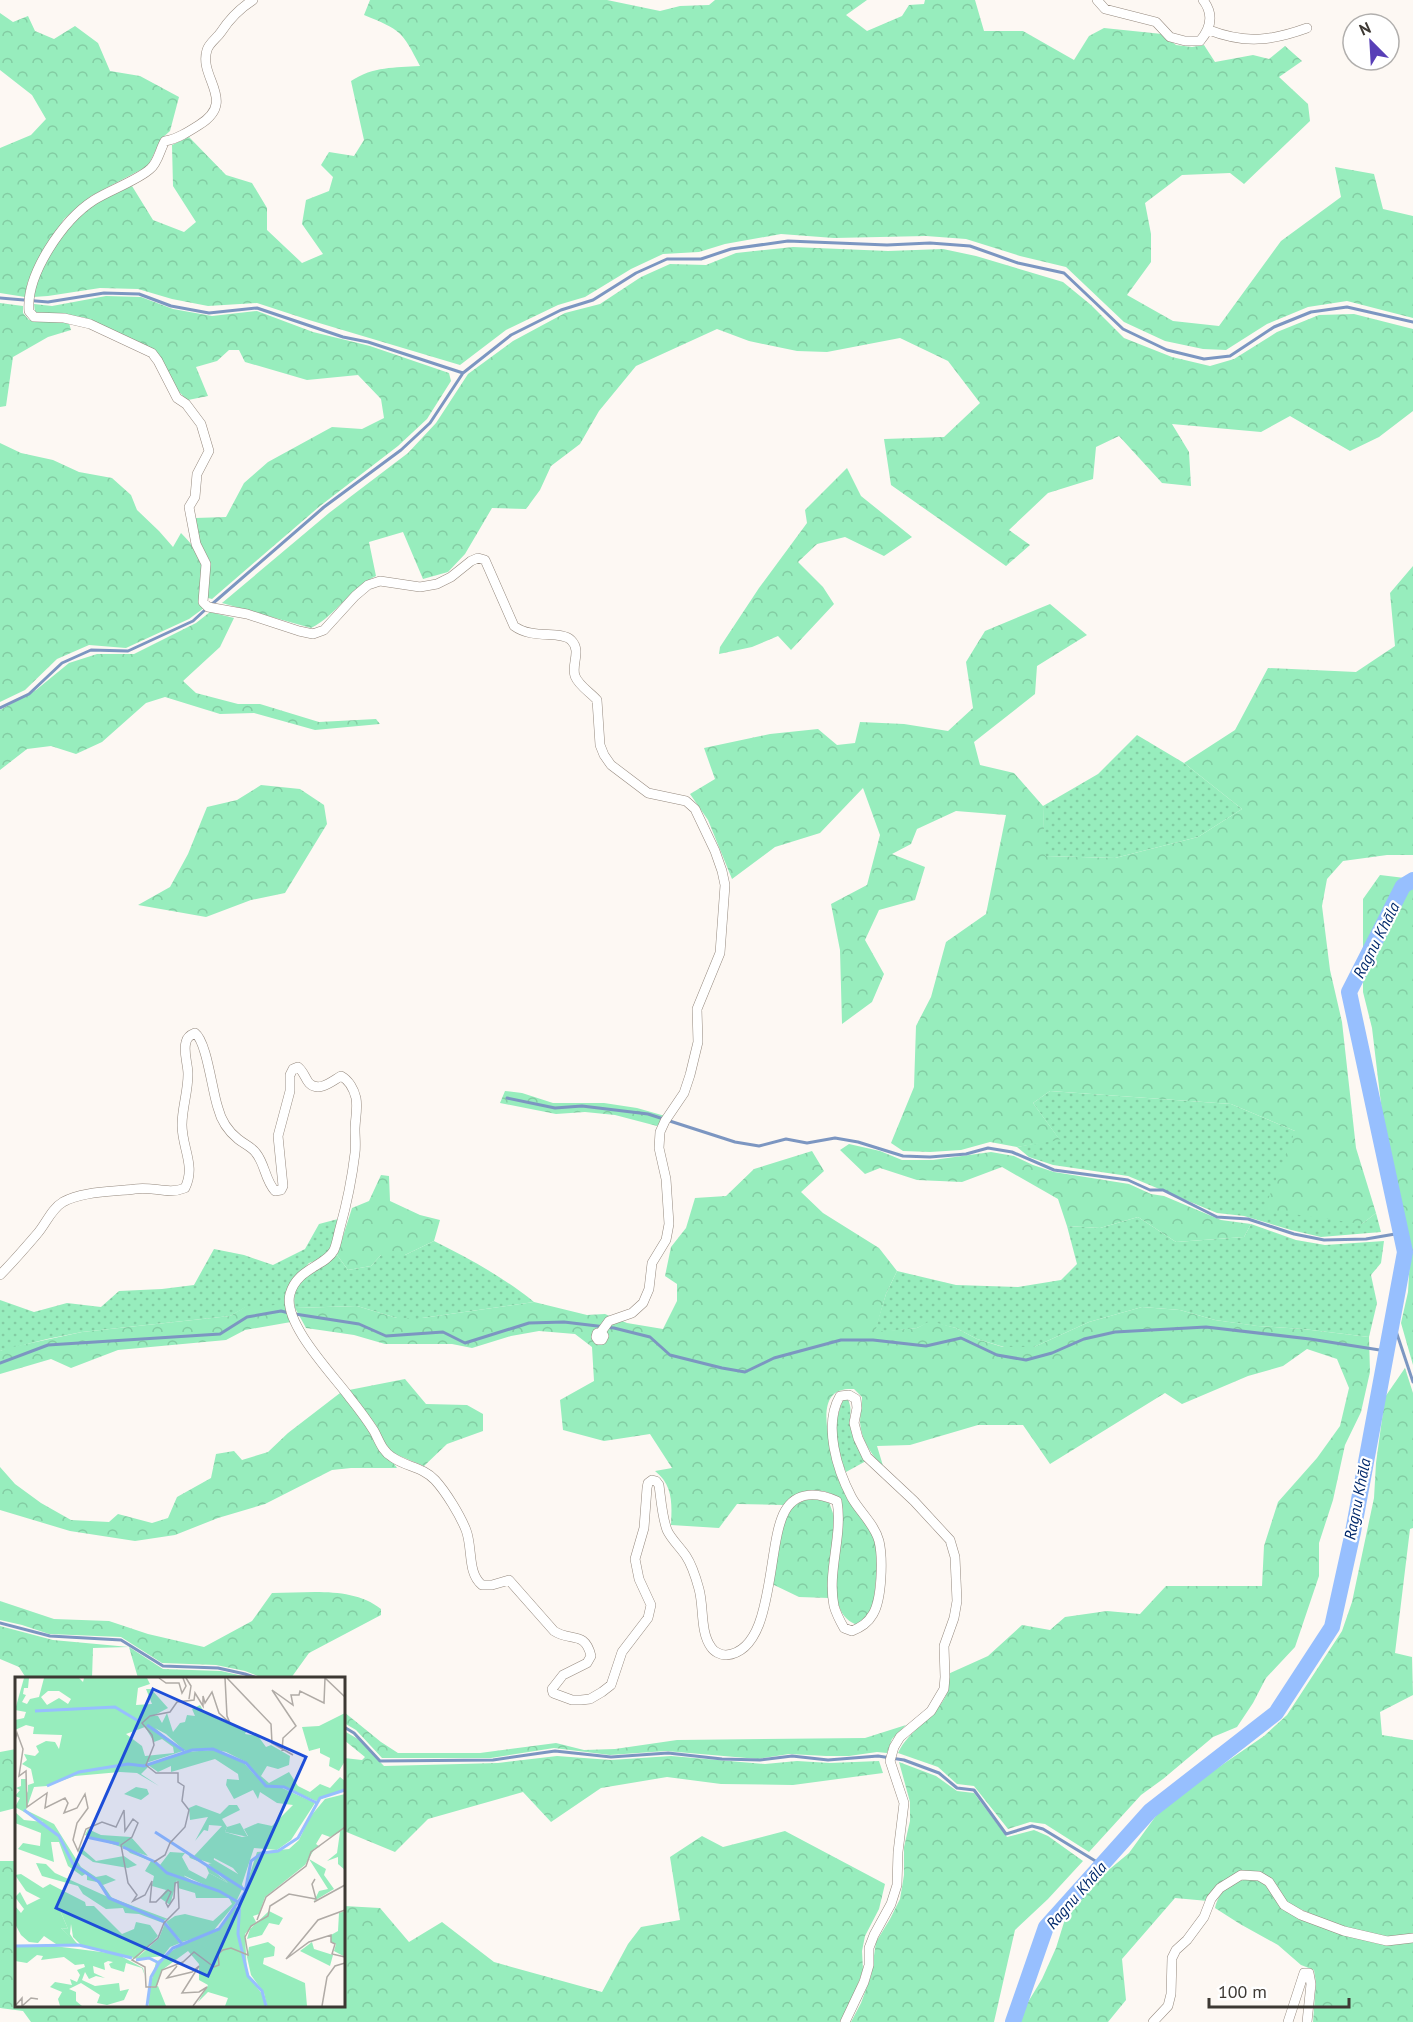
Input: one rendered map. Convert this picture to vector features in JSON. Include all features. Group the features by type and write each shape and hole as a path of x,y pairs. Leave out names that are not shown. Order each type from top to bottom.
{"street":[{"path":"253,0 233,14 207,49 206,57 216,100 214,111 208,120 173,140 165,141 152,168 91,202 69,220 47,255 29,291 29,311 34,317 64,318 90,324 152,353 177,398 186,404 201,424 209,451 197,474 195,496 189,507 196,544 206,564 203,602 208,607 247,614 299,632 313,634 324,630 368,585 380,581 420,587 437,584 451,577 471,561 478,558 485,560 514,626 523,633 566,637 572,641 577,655 574,668 576,677 597,700 600,745 611,765 648,793 686,801 695,809 715,851 724,878 720,953 697,1009 698,1042 684,1093 664,1121 660,1132 659,1148 666,1179 669,1224 666,1240 652,1263 649,1289 643,1302 632,1313 609,1321 601,1332"},
{"path":"1097,0 1105,9 1156,22 1170,37 1185,41 1200,41 1209,30 1210,15 1203,0"},
{"path":"1209,30 1253,41 1286,36 1307,28"},
{"path":"0,1275 39,1232 54,1209 70,1199 140,1188 176,1192 185,1188 191,1177 190,1165 184,1149 182,1125 188,1089 188,1061 185,1050 189,1035 195,1033 199,1036 223,1122 237,1138 256,1152 275,1191 281,1190 284,1186 278,1136 290,1091 290,1075 293,1069 298,1067 302,1070 309,1083 315,1087 324,1086 341,1076 356,1096 356,1150 344,1213 333,1252 321,1262 310,1267 299,1278 290,1295 292,1311 299,1329 325,1369 350,1397 374,1431 381,1446 392,1457 425,1471 444,1491 466,1529 471,1546 473,1572 477,1580 482,1585 492,1585 509,1580 554,1631 560,1635 580,1638 585,1642 591,1656 587,1663 563,1675 552,1689 553,1693 572,1700 590,1699 611,1685 622,1652 648,1618 651,1605 639,1579 635,1559 644,1528 646,1488 652,1480 659,1485 668,1532 687,1557 700,1590 706,1633 711,1648 722,1655 731,1654 747,1645 757,1630 765,1603 776,1540 785,1510 805,1495 816,1494 837,1502 840,1516 833,1571 834,1606 844,1628 852,1631 865,1625 874,1614 879,1601 881,1561 879,1540 843,1477 834,1442 833,1420 834,1405 840,1396 849,1395 856,1399 854,1423 867,1458 914,1501 950,1540 955,1557 957,1601 954,1618 944,1646 944,1689 923,1719 900,1737 890,1761 904,1803 898,1852 897,1885 891,1904 869,1948 869,1965 864,1982 845,2022"},
{"path":"1162,2022 1166,2018 1171,1994 1172,1958 1204,1917 1211,1899 1220,1888 1241,1875 1259,1876 1269,1882 1284,1905 1301,1915 1344,1931 1387,1941 1413,1938"},
{"path":"1288,2022 1304,1973 1309,1973 1311,1984 1306,2022"},
{"path":"1153,2022 1168,2006"}],"green space":[{"path":"370,0 607,0 660,11 680,6 709,5 715,0 867,0 846,15 867,31 902,16 909,5 924,4 925,0 975,0 984,31 1023,31 1074,60 1089,36 1104,28 1162,34 1176,45 1192,47 1204,45 1215,62 1253,55 1269,59 1285,46 1302,61 1279,77 1308,104 1310,121 1244,184 1230,173 1182,175 1145,203 1151,234 1151,262 1127,295 1173,321 1219,326 1281,241 1341,197 1335,167 1374,174 1383,209 1413,216 1413,318 1347,301 1308,307 1267,324 1226,350 1203,349 1165,341 1124,322 1066,267 1020,256 966,239 926,236 834,238 781,234 725,244 699,252 663,254 631,269 585,297 558,305 506,330 460,365 257,303 208,306 138,289 100,288 33,297 40,272 55,245 84,212 107,196 132,186 153,220 184,232 196,222 173,186 172,145 189,137 226,175 252,183 267,208 267,230 302,263 323,254 302,224 306,200 329,191 333,177 321,165 329,152 354,156 364,140 351,81 376,70 420,66 409,45 399,33 386,24 364,15"},
{"path":"0,13 13,22 28,16 35,31 54,39 75,26 98,43 110,71 140,76 179,97 170,131 161,139 148,166 91,196 64,219 28,281 25,297 0,293 0,148 31,135 46,119 32,95 0,70"},
{"path":"793,247 888,251 943,249 976,256 1063,282 1091,305 1124,338 1172,357 1210,366 1234,359 1277,332 1319,315 1354,314 1413,329 1413,411 1379,437 1350,451 1290,416 1261,432 1172,424 1189,452 1191,486 1162,483 1119,436 1096,447 1093,479 1048,493 1009,530 1030,545 1006,566 891,485 884,439 944,437 980,403 948,361 900,338 827,352 797,351 749,341 717,329 636,366 599,411 580,444 551,466 540,490 526,509 492,508 465,554 448,572 423,579 403,532 369,542 376,576 359,587 320,623 311,628 222,603 329,513 408,453 436,423 468,374 513,341 565,313 600,304 641,277 670,264 706,265 736,253"},
{"path":"106,296 141,297 173,309 212,316 257,311 313,332 370,346 449,373 451,381 427,419 398,446 320,506 212,599 208,598 206,589 210,561 198,542 195,518 226,517 244,483 268,462 332,427 362,429 384,418 381,399 358,375 307,380 245,362 239,350 229,350 217,361 196,367 208,396 188,400 176,388 162,359 147,346 105,329 89,319 35,312 34,304 52,306"},
{"path":"0,303 23,306 23,313 29,320 69,323 71,330 48,337 13,357 6,406 0,407"},
{"path":"0,443 21,453 53,460 79,472 112,478 131,495 137,510 173,547 181,533 194,547 201,561 199,598 204,608 189,619 126,648 89,645 57,659 25,690 0,702"},
{"path":"847,468 861,496 912,537 884,556 845,537 817,544 798,562 823,587 834,604 791,650 778,636 752,647 719,654 720,647 759,588 807,523 805,510"},
{"path":"1413,566 1413,855 1387,855 1343,861 1327,879 1322,906 1330,970 1342,1022 1356,1148 1376,1213 1362,1224 1264,1210 1295,1131 1231,1104 1050,1091 1033,1103 1060,1140 1017,1147 990,1142 961,1150 930,1152 903,1151 891,1143 914,1087 916,1026 931,997 946,942 986,914 1006,815 956,811 917,829 911,844 892,854 925,867 915,900 879,910 865,940 884,974 872,1002 842,1024 840,950 831,904 867,885 880,835 863,788 820,833 775,847 732,879 708,820 690,794 715,779 704,748 770,734 818,729 837,745 855,743 860,722 904,724 948,731 973,708 966,662 985,631 1050,604 1087,635 1037,666 1035,694 974,742 980,765 1014,773 1043,806 1045,856 1115,858 1198,837 1242,809 1184,763 1235,730 1268,668 1356,672 1395,646 1390,593"},
{"path":"210,612 234,618 220,647 183,681 196,693 238,704 260,704 319,722 376,719 380,724 315,730 254,713 220,714 165,697 146,703 102,742 76,754 51,746 27,749 0,770 0,710 36,690 69,663 97,654 134,654 196,623"},
{"path":"1137,735 1184,763 1242,809 1198,837 1115,858 1044,856 1043,806 1098,774"},
{"path":"261,785 300,789 324,805 327,824 285,893 251,900 206,917 138,905 170,887 188,854 207,807 237,800"},
{"path":"1380,875 1413,879 1413,1365 1401,1323 1408,1292 1410,1258 1408,1232 1382,1112 1372,1028 1363,992 1363,899"},
{"path":"505,1091 522,1093 553,1103 604,1103 637,1108 665,1116 657,1126 615,1115 585,1112 556,1114 500,1103"},
{"path":"1050,1091 1231,1104 1295,1131 1362,1224 1376,1213 1381,1232 1321,1237 1244,1216 1217,1213 1128,1176 1053,1165 1029,1157 1017,1147 1059,1139 1033,1103"},
{"path":"849,1144 880,1151 902,1160 933,1160 991,1152 1014,1156 1054,1172 1129,1184 1221,1220 1251,1224 1244,1237 1176,1242 1138,1217 1100,1228 1067,1226 1058,1199 1002,1167 962,1182 917,1180 880,1168 865,1174 840,1150"},
{"path":"812,1151 824,1171 801,1192 823,1213 879,1248 897,1271 886,1294 875,1332 917,1328 930,1321 956,1328 977,1339 1003,1347 1034,1347 1089,1322 1142,1307 1180,1310 1215,1320 1258,1326 1369,1337 1370,1372 1361,1412 1345,1445 1333,1500 1319,1543 1319,1576 1295,1647 1266,1678 1237,1727 1213,1737 1141,1795 1089,1852 1045,1824 1030,1822 1008,1829 974,1786 957,1784 938,1767 898,1753 909,1737 937,1710 948,1691 948,1674 988,1656 1022,1625 1050,1630 1065,1617 1107,1611 1140,1614 1166,1586 1262,1586 1264,1546 1278,1502 1317,1458 1340,1426 1349,1388 1337,1359 1307,1349 1283,1366 1248,1376 1182,1404 1165,1393 1050,1464 1023,1425 978,1425 910,1445 877,1446 884,1469 863,1436 860,1422 862,1397 854,1389 837,1392 832,1396 826,1418 831,1448 854,1506 875,1540 878,1554 875,1604 868,1616 858,1625 846,1618 839,1607 836,1593 842,1527 841,1507 837,1496 824,1491 812,1490 801,1492 783,1505 737,1504 719,1528 671,1525 671,1502 668,1488 655,1471 672,1468 650,1434 604,1441 563,1430 560,1400 594,1381 592,1347 575,1334 539,1331 511,1336 472,1348 452,1344 385,1344 354,1335 306,1328 295,1308 357,1306 397,1318 422,1318 534,1302 587,1315 605,1314 627,1323 663,1329 677,1301 677,1284 665,1276 671,1247 686,1228 695,1198 726,1196 754,1169"},
{"path":"381,1175 389,1176 390,1201 420,1215 440,1220 434,1241 405,1255 381,1255 371,1266 348,1270 337,1255 352,1208 369,1201"},
{"path":"1138,1217 1176,1242 1244,1237 1251,1224 1296,1240 1325,1245 1384,1241 1381,1263 1371,1275 1377,1303 1369,1337 1257,1326 1215,1320 1180,1310 1142,1307 1089,1322 1034,1347 1004,1347 977,1339 956,1328 930,1322 917,1328 874,1333 886,1294 897,1271 956,1285 1018,1287 1061,1280 1077,1264 1067,1226 1100,1228"},
{"path":"338,1219 330,1252 321,1259 309,1263 297,1277 288,1307 246,1307 230,1316 82,1332 0,1351 0,1300 34,1312 67,1303 101,1307 119,1291 194,1285 214,1249 244,1255 273,1265 305,1249 319,1224"},
{"path":"434,1241 486,1269 534,1302 422,1318 397,1318 357,1306 295,1308 294,1298 300,1282 313,1270 337,1255 348,1270 371,1266 381,1255 405,1255"},
{"path":"276,1305 288,1307 291,1322 245,1330 226,1340 118,1350 71,1368 51,1359 0,1374 0,1351 8,1348 82,1332 230,1316 245,1307"},
{"path":"1405,1368 1413,1393 1413,1528 1410,1529 1395,1653 1412,1657 1413,1695 1380,1712 1382,1735 1413,1740 1413,1936 1385,1938 1344,1928 1284,1902 1270,1881 1245,1872 1208,1901 1175,1898 1122,1959 1126,2000 1108,2022 1016,2022 1042,1979 1056,1948 1065,1919 1081,1893 1129,1853 1158,1813 1174,1798 1264,1736 1287,1715 1342,1631 1352,1602 1374,1498 1376,1463 1385,1397"},
{"path":"405,1379 426,1404 467,1405 483,1414 483,1431 447,1444 424,1466 390,1452 382,1441 376,1425 349,1390"},
{"path":"340,1393 354,1408 397,1468 332,1470 265,1504 218,1518 175,1535 135,1541 70,1531 0,1510 0,1467 15,1484 41,1503 71,1520 109,1522 118,1514 152,1523 168,1518 177,1497 211,1478 216,1454 234,1451 242,1460 268,1452 288,1433"},
{"path":"843,1400 848,1400 853,1436 866,1461 846,1472 836,1437 837,1419"},
{"path":"816,1497 829,1502 834,1516 829,1598 799,1597 772,1584 773,1565 787,1513 800,1502"},
{"path":"329,1592 343,1594 357,1597 381,1609 381,1615 309,1653 292,1677 260,1677 216,1665 162,1663 121,1637 49,1634 0,1620 0,1601 54,1619 109,1621 148,1634 204,1647 252,1621 272,1593"},
{"path":"0,1626 53,1640 129,1647 93,1648 92,1677 25,1677 19,1667 0,1659"},
{"path":"129,1647 163,1669 221,1671 248,1677 138,1677"},
{"path":"345,1713 398,1753 480,1753 556,1743 584,1750 615,1749 677,1740 865,1738 906,1725 892,1739 887,1753 849,1756 789,1754 758,1759 666,1751 610,1755 554,1748 491,1758 382,1758 356,1730 345,1724"},
{"path":"345,1732 358,1739 384,1766 498,1763 557,1756 611,1760 671,1756 765,1764 797,1761 830,1763 879,1761 883,1773 793,1785 721,1784 667,1777 601,1788 551,1822 523,1792 428,1819 395,1852 345,1831 345,1758 362,1760 365,1757 345,1741"},
{"path":"15,1749 15,1808 0,1812 0,1752"},
{"path":"899,1762 936,1776 957,1791 974,1793 1007,1837 1034,1830 1048,1836 1083,1861 1015,1930 994,2022 851,2022 871,1976 876,1942 900,1899 904,1875 904,1847 910,1821 910,1802"},
{"path":"785,1831 885,1884 879,1909 865,1936 862,1951 863,1970 854,1995 840,2022 31,2022 23,2011 0,2008 0,1861 15,1861 15,2007 345,2007 345,1906 380,1908 409,1942 442,1922 494,1962 602,1992 628,1944 641,1927 680,1920 670,1857 702,1836 723,1847"},
{"path":"1251,1879 1263,1882 1281,1907 1348,1936 1379,1944 1413,1941 1413,2022 1313,2022 1316,1983 1314,1970 1301,1965 1278,1945 1215,1908 1223,1891 1238,1881"}],"waterway":[{"path":"211,605 324,507 401,450 430,423 463,373 511,335 561,310 593,300 636,273 667,259 701,259 731,249 788,241 887,245 930,243 970,246 1018,263 1064,273 1123,329 1167,350 1204,359 1230,356 1274,327 1311,312 1347,307 1413,322"},
{"path":"0,298 48,302 104,293 139,294 171,306 209,313 257,308 463,373"},
{"path":"0,708 29,694 62,663 91,650 128,651 193,621 206,609"},
{"name":"Ragnu Khāla","path":"1013,2022 1046,1927 1150,1811 1276,1713 1332,1627 1353,1532 1405,1252 1349,992 1403,886 1413,880"},
{"path":"507,1098 555,1108 582,1106 648,1114 735,1142 759,1146 786,1139 807,1143 835,1138 858,1142 903,1156 930,1157 966,1154 988,1148 1012,1152 1054,1170 1128,1180 1150,1190 1163,1190 1217,1217 1248,1219 1294,1234 1324,1240 1366,1239 1401,1233"},
{"path":"0,1363 48,1345 220,1334 247,1317 281,1311 289,1313"},
{"path":"295,1314 359,1324 386,1336 443,1332 465,1343 529,1323 564,1322 614,1328 650,1337 670,1355 745,1372 774,1358 841,1340 873,1340 926,1346 961,1338 997,1355 1026,1360 1052,1353 1084,1339 1115,1332 1206,1327 1310,1339 1386,1351"},
{"path":"1392,1319 1413,1382"},
{"path":"0,1623 50,1636 121,1640 163,1666 218,1668 254,1677"},
{"path":"345,1728 354,1733 380,1761 493,1760 555,1751 611,1757 668,1753 722,1759 760,1760 792,1756 828,1760 878,1756 904,1760 939,1773 957,1788 974,1790 1006,1834 1032,1826 1043,1829 1102,1865"}]}
